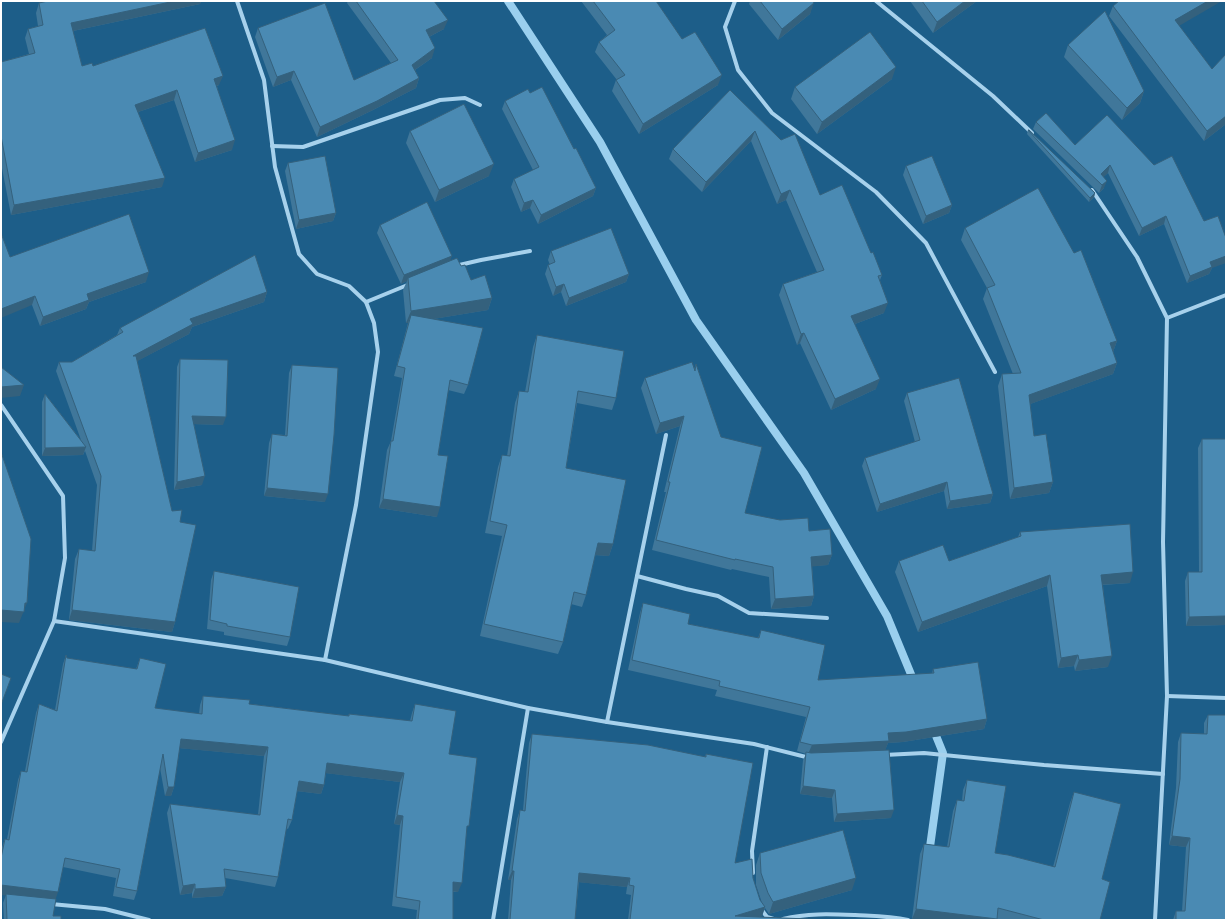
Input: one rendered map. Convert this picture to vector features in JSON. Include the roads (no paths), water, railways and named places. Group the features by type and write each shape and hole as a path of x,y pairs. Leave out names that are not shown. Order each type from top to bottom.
{"street":[{"path":"237,1 264,80 275,167 298,254 317,274 349,286 366,302 374,324 378,352 356,504 325,660"},
{"path":"735,1 725,27 738,70 772,113 876,192 926,243 995,372"},
{"path":"876,1 993,96 1038,139"},
{"path":"272,146 303,147 440,100 465,98 480,105"},
{"path":"1089,188 1095,193 1137,257 1167,318 1163,542 1167,696 1155,920"},
{"path":"448,268 480,260 530,252"},
{"path":"366,302 414,282"},
{"path":"1167,318 1226,295"},
{"path":"1,405 63,496 65,558 54,621 1,742"},
{"path":"607,722 666,435"},
{"path":"637,576 718,596 749,613 827,618"},
{"path":"54,621 325,660 528,708 607,722 754,744 808,758 816,758"},
{"path":"1167,696 1226,698"},
{"path":"493,920 528,708"},
{"path":"752,879 752,851 767,747"},
{"path":"877,755 924,753 1044,765 1163,774"},
{"path":"46,903 105,909 149,920"},
{"path":"760,907 767,917 778,920 796,916 818,914 894,917 908,920"}],"waterway":[{"path":"508,1 600,142 696,320 804,473 887,616 915,684"},
{"path":"929,854 943,753 932,726"}]}
